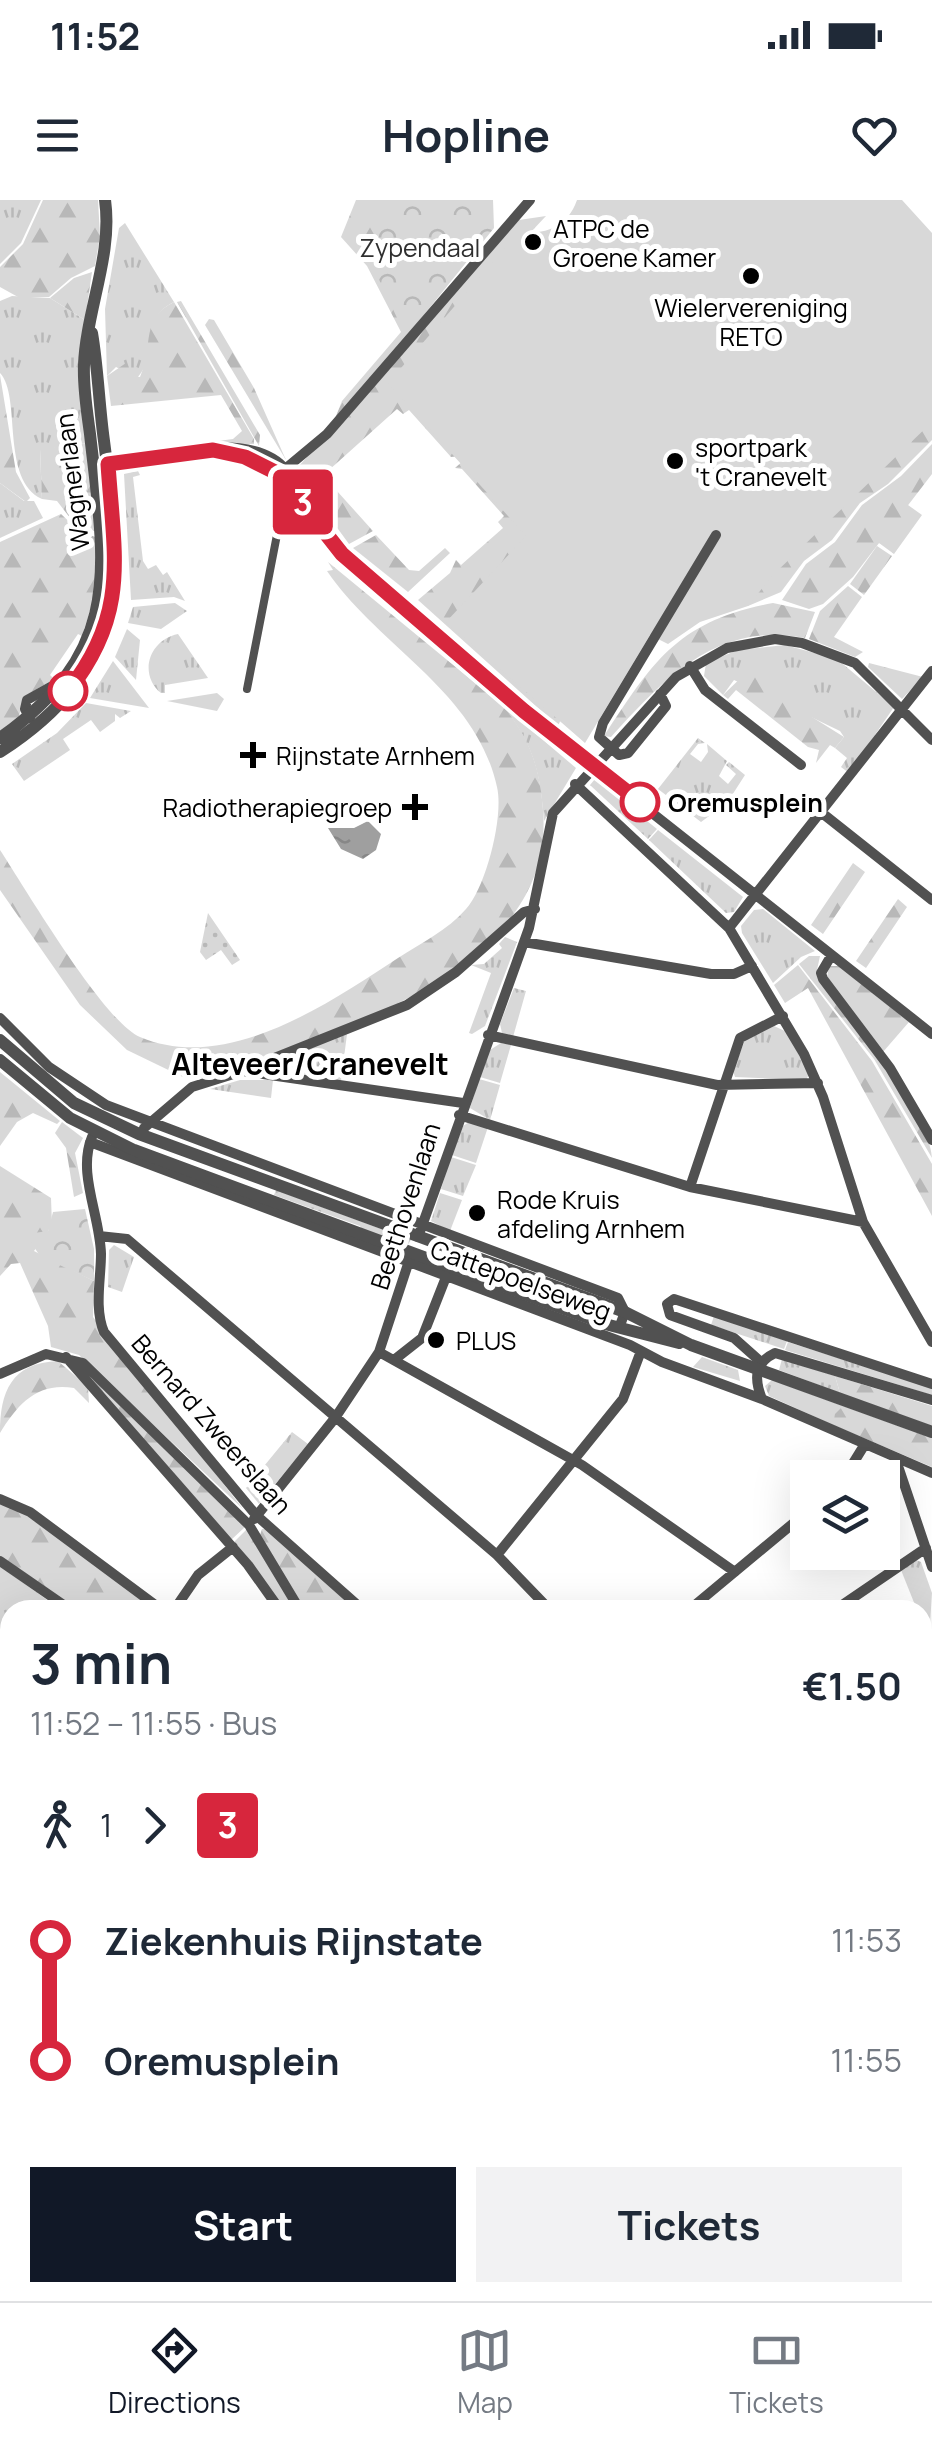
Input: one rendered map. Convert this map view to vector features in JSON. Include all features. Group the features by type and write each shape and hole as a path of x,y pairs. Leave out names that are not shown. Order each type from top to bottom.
{"street":[{"name":"Wagnerlaan","path":"0,752 74,684 109,622 117,568 84,378 105,237 104,200"},
{"path":"282,472 327,434 530,200"},
{"path":"100,465 213,450 245,457 282,472 327,540 342,554 593,765 932,1034"},
{"name":"Wagnerlaan","path":"0,738 32,720 78,657 90,631 102,595 100,465"},
{"path":"247,689 282,509"},
{"path":"608,750 600,737 604,723 716,534"},
{"path":"801,765 705,690 690,666 742,644 802,642 855,664 930,733"},
{"name":"Beethovenlaan","path":"253,1520 335,1418 379,1352 461,1108 535,909 552,813 575,784 690,666"},
{"path":"729,928 932,671"},
{"path":"575,784 729,928 783,1016 818,1084 862,1222 932,1342"},
{"path":"822,813 932,900"},
{"path":"134,1150 144,1129 192,1087 407,1005 456,972 524,912 535,909"},
{"path":"524,942 711,974 734,974 752,966"},
{"path":"831,956 821,973 823,979 890,1068 932,1140"},
{"path":"690,1187 740,1038 783,1016"},
{"name":"Cattepoelseweg","path":"0,1018 65,1080 144,1129"},
{"path":"488,1036 716,1085 818,1084"},
{"name":"Cattepoelseweg","path":"0,1040 42,1080 100,1117 144,1129 420,1231 625,1312 691,1345"},
{"name":"Cattepoelseweg","path":"0,1060 109,1152 619,1328 760,1366 932,1432"},
{"path":"243,1070 461,1108 690,1187 862,1222"},
{"name":"Bernard Zweerslaan","path":"100,1117 86,1158 99,1236 99,1312 104,1332 253,1520 351,1600"},
{"name":"Cattepoelseweg","path":"92,1137 410,1257 446,1277 762,1399 932,1473"},
{"name":"Cattepoelseweg","path":"420,1231 618,1298 625,1312 619,1328"},
{"path":"99,1236 127,1240 497,1555 540,1600"},
{"path":"394,1360 422,1338 446,1277"},
{"name":"Cattepoelseweg","path":"760,1366 734,1338 670,1315 667,1304 674,1299 932,1384"},
{"path":"497,1555 623,1399 641,1351"},
{"path":"379,1352 574,1460 735,1572"},
{"name":"Cattepoelseweg","path":"760,1366 775,1353 783,1354 932,1400"},
{"path":"0,1388 1,1373 46,1354 65,1356 89,1369 253,1520 295,1600"},
{"path":"65,1356 233,1547 273,1600"},
{"path":"760,1366 756,1384 762,1399"},
{"path":"855,1460 865,1444"},
{"path":"895,1457 932,1568"},
{"path":"0,1499 30,1512 149,1600"},
{"path":"700,1600 790,1526"},
{"path":"181,1600 198,1575 233,1547"},
{"path":"850,1600 926,1548"},
{"path":"0,1562 55,1600"}],"green space":[{"path":"0,200 41,200 21,243 0,264"},
{"path":"43,200 98,200 100,236 95,266 71,278 49,297 18,297 0,287 0,267 23,244"},
{"path":"356,200 381,200 410,332 334,421 342,401 401,332 367,266 341,237"},
{"name":"Zypendaal","path":"373,200 493,200 494,228 406,337 375,271"},
{"name":"sportpark 't Cranevelt","path":"577,200 902,200 932,233 932,422 772,576 748,606 700,622 668,644 650,635 585,743 446,622 526,536 388,383 518,233 554,227 568,217"},
{"path":"546,216 515,249 460,456 451,457 409,410 403,414 397,409 329,470 334,476 328,481 373,531 349,544 308,488 299,466 508,230 519,220"},
{"path":"125,223 174,302 156,318 148,358 137,378 116,367 107,376 105,309 119,228"},
{"path":"92,272 85,320 50,298 74,278"},
{"path":"12,296 50,298 85,320 87,443 40,450 42,499 29,489 21,475 10,400 0,373 0,301"},
{"path":"181,301 260,435 259,446 177,302"},
{"path":"174,302 254,444 173,447 233,439 242,431 221,395 111,406 107,376 126,363 134,376 140,377 152,324"},
{"path":"209,319 214,320 254,388 286,460 205,325"},
{"path":"0,375 16,472 30,498 26,502 0,483"},
{"path":"932,412 932,440 888,484 860,503 832,540 804,561 781,592 748,606 708,584 767,576"},
{"path":"87,443 97,532 74,523 57,501 42,499 40,449"},
{"path":"932,444 932,474 853,577 823,604 809,609 782,600 806,564 835,542 862,505 901,476"},
{"path":"464,460 542,527 565,710 558,726 418,600 450,573 456,560 461,565 503,528 498,522 504,516 462,469 455,468"},
{"path":"138,471 140,475 133,477 143,561 148,569 156,565 163,575 167,572 185,601 174,597 131,600 124,474"},
{"path":"0,483 24,501 34,501 43,518 0,538"},
{"path":"908,505 922,515 894,554 879,543"},
{"path":"61,514 79,531 98,538 99,582 82,636 78,634 50,675 54,679 25,696 19,716 0,731 0,542"},
{"path":"376,535 409,570 419,571 445,548 450,553 408,592 353,548"},
{"path":"877,546 892,556 864,595 850,584"},
{"path":"340,559 505,701 494,697 335,561"},
{"path":"328,562 503,706 512,718 527,742 539,781 543,810 537,868 512,916 472,957 421,991 304,1042 198,1079 187,1079 127,1050 80,1005 0,890 0,850 106,1007 140,1037 173,1046 207,1047 276,1028 341,995 451,923 466,909 480,885 496,833 497,787 486,753 448,697 348,598 327,571 333,570"},
{"path":"848,586 862,597 834,637 863,652 855,657 809,639 820,611"},
{"path":"175,603 187,611 161,629 128,623 133,607"},
{"path":"773,603 815,612 805,638 774,635 719,646 673,675 611,737 604,736 654,665 691,633 741,611"},
{"path":"127,629 140,640 136,680 115,657"},
{"path":"178,634 208,678 165,685 165,693 161,693 150,677 150,659 160,643"},
{"path":"785,645 837,659 894,707 849,773 841,767 847,758 835,748 844,737 840,731 734,680 723,695 704,676 706,663 738,650"},
{"path":"113,661 149,708 90,698"},
{"path":"869,663 923,677 902,699 868,667"},
{"path":"748,671 800,698 812,717 844,737 835,748 830,745 816,763 819,750 808,747 736,690 728,699 723,695"},
{"path":"217,693 224,699 217,711 167,701"},
{"path":"86,703 131,711 120,718 115,714 115,721 100,732 91,720 63,739 70,750 24,781 12,764 57,733"},
{"path":"503,706 576,768 544,821 534,760"},
{"path":"698,738 705,743 698,744 690,754 701,762 708,752 707,744 727,761 719,776 728,784 736,774 726,765 729,762 745,775 727,803 701,822 658,789"},
{"path":"595,779 657,829 648,839 590,785"},
{"path":"658,830 743,897 734,912 726,913 649,840"},
{"path":"853,863 865,872 823,934 811,925"},
{"path":"898,899 907,907 866,968 856,961"},
{"path":"763,909 815,951 801,957 773,983 741,926 754,910"},
{"path":"208,913 240,960 232,965 221,950 206,960 200,952"},
{"path":"505,937 517,942 485,1026 469,1033 491,973 471,965 484,964 502,948 499,944"},
{"path":"809,956 820,956 817,970 918,1117 932,1158 874,1059 799,964"},
{"path":"798,965 872,1061 932,1164 932,1216 808,988 785,1003 774,985"},
{"path":"829,966 839,966 909,1022 883,1052 827,978"},
{"path":"514,988 526,991 513,1037 502,1033 500,1024"},
{"path":"774,1026 787,1032 809,1074 806,1080 735,1077 733,1071 745,1040"},
{"path":"347,1034 341,1081 265,1068 265,1065"},
{"path":"501,1043 511,1045 500,1083 480,1077 490,1050"},
{"path":"0,1072 60,1121 57,1124 33,1113 17,1122 0,1146"},
{"path":"479,1079 500,1085 490,1120 470,1108"},
{"path":"240,1080 273,1080 271,1098 210,1089"},
{"path":"62,1122 83,1138 75,1153 83,1193 74,1197 66,1148 55,1133"},
{"path":"469,1122 488,1127 476,1163 452,1155 463,1126"},
{"path":"451,1157 476,1165 463,1196 441,1189"},
{"path":"0,1166 51,1198 52,1225 34,1251 94,1281 93,1317 243,1509 79,1355 51,1347 48,1326 20,1263 11,1264 0,1276"},
{"path":"276,1190 411,1240 407,1246 363,1232 360,1226 274,1195"},
{"path":"440,1193 462,1200 450,1231 431,1221"},
{"path":"85,1209 94,1249 94,1281 40,1256 30,1241 34,1233 48,1231 53,1212"},
{"path":"114,1245 134,1257 122,1292 108,1287 109,1250"},
{"path":"714,1316 787,1341 784,1349 711,1325"},
{"path":"788,1342 932,1388 932,1395 785,1350"},
{"path":"702,1357 738,1370 740,1381 693,1367"},
{"path":"782,1359 835,1376 840,1393 779,1370"},
{"path":"58,1361 88,1387 89,1403 74,1388 49,1388 22,1404 0,1433 2,1405 11,1382 29,1367"},
{"path":"80,1366 245,1527 231,1540"},
{"path":"835,1376 932,1406 932,1426 840,1393"},
{"path":"772,1380 843,1406 833,1425 769,1396 765,1386"},
{"path":"843,1406 932,1438 932,1467 833,1425 835,1414"},
{"path":"292,1432 308,1444 259,1504 246,1488"},
{"path":"0,1502 19,1510 144,1600 65,1600 0,1556"},
{"path":"247,1529 291,1600 276,1600 233,1543"},
{"path":"266,1529 347,1600 296,1600 260,1535"},
{"path":"916,1560 921,1562 932,1600 913,1600 901,1570"},
{"path":"0,1566 47,1600 0,1600"}],"water":[{"path":"368,821 381,834 376,850 363,859 341,849 328,828 354,828"}],"bus line":[{"name":"3","path":"68,691 98,649 109,622 116,587 108,464 213,450 245,457 279,474 302,500 327,540 342,554 524,711 640,802"}],"place":[{"name":"ATPC de Groene Kamer","path":"533,242"},
{"name":"Wielervereniging RETO","path":"751,276"},
{"name":"sportpark 't Cranevelt","path":"675,461"},
{"name":"Rijnstate Arnhem","path":"253,755"},
{"name":"Oremusplein","path":"640,802"},
{"name":"Radiotherapiegroep","path":"415,807"},
{"name":"Rode Kruis afdeling Arnhem","path":"477,1213"},
{"name":"PLUS","path":"436,1340"}],"district":[{"name":"Alteveer/Cranevelt","path":"310,1063"}]}
